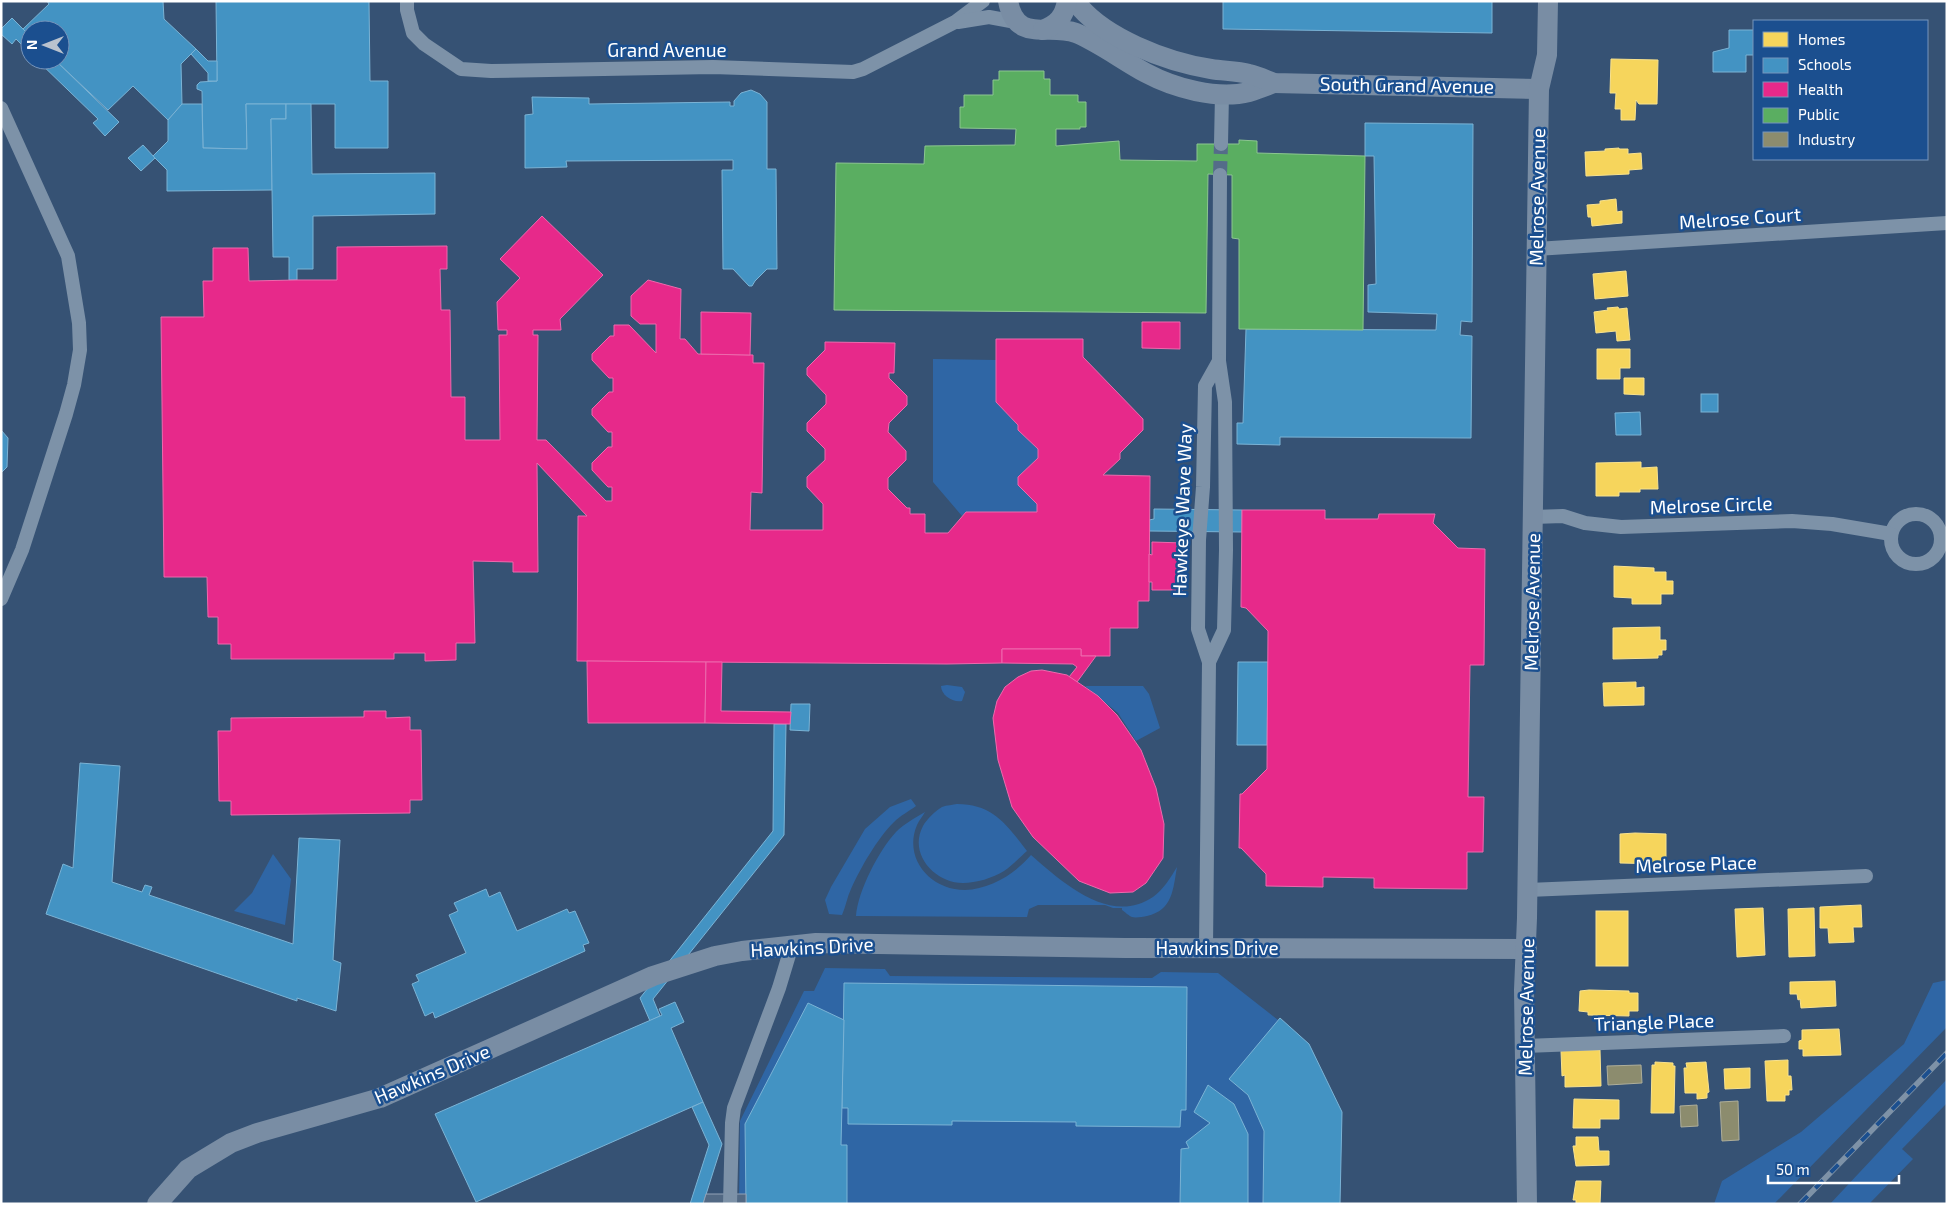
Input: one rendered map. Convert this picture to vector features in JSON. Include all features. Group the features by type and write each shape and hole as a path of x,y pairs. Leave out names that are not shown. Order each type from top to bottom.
{"main road":[{"path":"1008,1 1010,12 1016,22"},
{"path":"1043,30 1058,22 1064,14 1067,1"},
{"name":"South Grand Avenue","path":"1075,1 1082,10 1109,31 1156,53 1210,69 1248,74 1274,83 1539,89"},
{"name":"Melrose Avenue","path":"1527,1204 1524,980 1527,949 1528,890 1536,250 1539,89 1547,54 1548,1"},
{"name":"South Grand Avenue","path":"1016,22 1029,29 1073,32 1148,74 1171,84 1222,94 1248,92 1274,83"},
{"name":"Hawkins Drive","path":"157,1204 188,1169 231,1143 257,1133 380,1098 653,976 716,956 742,951 792,945 837,943 1527,949"}],"street":[{"name":"Grand Avenue","path":"408,1 407,10 413,33 424,44 461,69 713,68 853,72 863,70 955,22 983,1"},
{"name":"Grand Avenue","path":"955,22 989,17 1016,22"},
{"path":"1221,144 1222,94"},
{"path":"1,108 68,256 79,323 80,350 74,385 66,414 22,550 1,599"},
{"name":"Hawkeye Wave Way","path":"1209,662 1224,630 1226,550 1224,402 1219,361 1220,175"},
{"name":"Melrose Court","path":"1536,250 1947,223"},
{"name":"Hawkeye Wave Way","path":"1206,947 1209,662 1198,629 1199,540 1203,494 1205,386 1219,361"},
{"name":"Melrose Circle","path":"1533,518 1564,516 1585,523 1621,527 1792,520 1812,521 1891,534"},
{"name":"Melrose Place","path":"1528,890 1866,876"},
{"path":"730,1204 734,1108 779,988 792,945"},
{"name":"Triangle Place","path":"1525,1046 1784,1036"}],"shaded area":[{"path":"933,359 996,360 996,402 1018,425 1018,430 1038,449 1038,458 1018,477 1018,485 1037,504 1037,512 966,512 962,516 933,482"},
{"path":"941,686 962,687 965,692 962,701 951,700 945,695"},
{"path":"1085,686 1143,686 1149,694 1160,728 1136,741 1118,713"},
{"path":"911,799 916,806 894,822 876,845 855,881 842,915 829,914 825,900 865,829 890,807"},
{"path":"957,804 970,805 990,812 1006,825 1027,851 1004,871 979,881 968,883 953,882 934,872 922,856 919,847 919,836 923,826 934,813 942,807"},
{"path":"925,812 917,825 914,837 914,849 917,860 931,878 952,889 965,890 984,887 1010,874 1031,855 1072,888 1104,904 1120,906 1137,905 1153,897 1163,887 1177,867 1173,891 1167,904 1162,909 1156,913 1139,917 1131,916 1122,908 1113,908 1105,905 1038,905 1029,909 1027,917 856,916 865,883 883,849 899,829"},
{"path":"273,854 291,879 285,925 234,911 252,893"},
{"path":"825,968 885,969 890,976 1152,978 1161,972 1218,973 1278,1020 1280,1018 1309,1044 1342,1112 1340,1204 739,1204 740,1121 804,991 814,991"},
{"path":"1947,980 1947,1027 1774,1204 1714,1204 1722,1181 1801,1132 1904,1044 1933,983"},
{"path":"1947,1079 1947,1103 1902,1149 1913,1159 1869,1204 1830,1204"}],"building: Homes":[{"path":"1611,59 1658,60 1657,104 1639,104 1636,100 1635,120 1621,120 1621,109 1615,109 1616,93 1610,93"},
{"path":"1619,148 1628,149 1628,154 1641,153 1642,169 1629,170 1629,174 1586,176 1585,152"},
{"path":"1616,199 1617,212 1622,211 1622,223 1592,226 1591,217 1588,217 1587,205 1600,204 1600,201"},
{"path":"1626,271 1628,296 1595,299 1593,274"},
{"path":"1618,307 1619,309 1627,308 1630,340 1617,341 1616,331 1596,333 1594,312"},
{"path":"1597,349 1630,349 1630,368 1620,368 1620,379 1597,379"},
{"path":"1624,378 1644,378 1644,395 1624,394"},
{"path":"1641,462 1641,468 1657,467 1658,489 1640,489 1640,492 1619,492 1619,496 1596,496 1596,463"},
{"path":"1614,566 1654,568 1654,572 1666,572 1666,581 1673,581 1673,594 1661,594 1661,604 1632,604 1632,598 1614,597"},
{"path":"1660,627 1660,640 1666,640 1666,650 1662,650 1662,655 1658,655 1658,658 1613,659 1613,628"},
{"path":"1636,682 1636,688 1644,687 1644,705 1604,706 1603,683"},
{"path":"1620,834 1666,834 1666,864 1620,863"},
{"path":"1861,905 1862,927 1853,927 1854,942 1829,943 1828,928 1820,928 1820,907"},
{"path":"1763,908 1765,955 1737,957 1735,909"},
{"path":"1814,908 1815,956 1789,957 1788,909"},
{"path":"1596,911 1628,911 1628,966 1596,966"},
{"path":"1835,981 1836,1006 1801,1008 1800,999 1798,1000 1797,994 1790,994 1790,982"},
{"path":"1580,991 1638,993 1638,1011 1629,1011 1629,1016 1588,1015 1588,1012 1579,1011"},
{"path":"1839,1029 1841,1055 1803,1056 1803,1049 1799,1049 1799,1041 1802,1040 1802,1030"},
{"path":"1600,1050 1601,1086 1565,1087 1565,1075 1562,1076 1561,1051"},
{"path":"1788,1060 1788,1076 1791,1076 1792,1090 1789,1090 1789,1095 1785,1095 1785,1101 1767,1101 1765,1061"},
{"path":"1655,1062 1673,1063 1673,1066 1675,1066 1674,1113 1651,1113 1652,1065 1655,1065"},
{"path":"1706,1062 1709,1092 1707,1093 1707,1098 1697,1099 1697,1093 1685,1093 1684,1068 1687,1068 1686,1063"},
{"path":"1750,1068 1750,1088 1725,1089 1724,1069"},
{"path":"1574,1099 1619,1100 1619,1119 1600,1119 1600,1128 1573,1128"},
{"path":"1576,1137 1598,1137 1599,1151 1609,1151 1609,1165 1576,1166 1573,1146 1576,1146"},
{"path":"1576,1181 1601,1181 1600,1204 1576,1204 1576,1200 1573,1200"}],"building: Schools":[{"path":"47,1 163,1 164,19 196,49 181,64 182,104 168,120 133,86 108,110 66,70 70,70 70,20 32,20 49,4"},
{"path":"216,1 369,1 370,81 388,81 388,148 335,148 335,104 246,104 247,149 203,148 202,91 197,89 197,85 200,82 217,81"},
{"path":"1223,1 1492,1 1492,33 1223,29"},
{"path":"12,18 20,26 20,43 16,39 12,44 1,34 1,29"},
{"path":"1729,30 1753,30 1753,55 1746,55 1746,72 1713,72 1713,52 1729,48"},
{"path":"196,49 208,61 217,61 217,81 208,81 208,73 191,54"},
{"path":"47,70 65,70 119,122 105,136 93,123 98,119"},
{"path":"751,90 760,94 767,102 767,169 776,169 777,269 767,269 752,286 749,286 733,269 723,269 722,170 733,170 733,160 566,161 567,167 525,168 525,115 533,114 532,97 589,98 589,104 730,102 730,106 734,106 734,101 741,93"},
{"path":"182,104 202,104 203,148 247,149 246,104 286,104 286,119 271,119 272,190 167,191 167,170 153,156 168,141 168,120"},
{"path":"286,104 311,104 312,174 435,173 435,214 313,216 313,269 297,269 297,280 289,280 289,257 273,257 271,119 286,119"},
{"path":"1365,123 1473,124 1472,322 1461,321 1460,335 1472,336 1471,438 1280,437 1280,445 1237,444 1237,423 1243,423 1246,329 1436,330 1437,314 1368,312 1368,285 1376,284 1374,156 1365,156"},
{"path":"143,145 155,158 141,171 128,158"},
{"path":"1701,394 1718,394 1718,412 1701,412"},
{"path":"1640,412 1641,435 1616,435 1615,413"},
{"path":"1,430 8,438 7,467 1,473"},
{"path":"1154,509 1242,510 1242,532 1149,531 1149,520 1154,519"},
{"path":"1238,662 1268,662 1267,745 1237,745"},
{"path":"791,704 810,704 809,731 790,730"},
{"path":"774,724 786,724 784,835 653,999 660,1016 650,1021 640,998 773,831"},
{"path":"80,763 120,766 112,882 142,892 145,885 152,887 149,895 293,944 299,838 340,840 333,960 341,963 336,1011 297,998 297,1001 46,914 63,864 73,868"},
{"path":"486,889 489,897 500,892 517,931 567,909 569,913 575,911 589,943 583,945 585,951 435,1018 433,1012 425,1016 412,984 419,981 416,975 466,953 449,915 458,911 454,903"},
{"path":"844,983 1187,987 1186,1110 1181,1110 1180,1127 1076,1126 1076,1122 952,1121 952,1125 848,1124 848,1108 842,1108"},
{"path":"675,1002 684,1022 671,1028 703,1102 476,1202 435,1114 660,1016 662,1015 659,1009"},
{"path":"808,1003 844,1020 841,1145 847,1145 847,1204 746,1204 745,1124"},
{"path":"1280,1018 1309,1044 1342,1112 1340,1204 1263,1204 1264,1131 1248,1095 1229,1079"},
{"path":"1208,1085 1234,1104 1248,1134 1248,1204 1180,1204 1181,1149 1189,1148 1186,1142 1210,1123 1194,1112"},
{"path":"703,1102 722,1144 703,1204 690,1204 709,1145 692,1107"}],"building: Health":[{"path":"542,216 603,275 560,319 561,330 533,330 533,335 538,335 537,440 546,440 606,501 612,501 612,487 608,487 592,470 592,463 608,447 612,447 612,432 608,432 592,415 592,409 609,392 613,392 613,378 609,378 592,360 592,354 610,336 614,336 614,325 629,325 656,353 656,324 640,324 631,316 631,296 648,280 681,289 680,339 685,339 698,354 753,355 753,363 764,363 762,493 751,492 750,530 823,530 823,504 807,487 807,477 825,460 825,449 807,431 807,423 826,404 826,395 807,375 807,368 825,350 825,342 895,343 894,373 889,373 889,378 907,396 907,405 889,423 888,432 906,451 906,460 888,478 888,489 907,508 910,508 910,514 925,514 925,533 948,533 966,512 1037,512 1037,504 1018,485 1018,477 1038,458 1038,449 1018,430 1018,425 996,402 996,339 1083,339 1083,357 1143,419 1143,430 1120,453 1120,459 1103,475 1150,476 1149,601 1138,601 1138,628 1110,628 1110,656 1081,656 1081,649 1002,649 1002,663 577,661 578,516 587,516 537,463 538,572 513,572 513,562 473,561 475,643 456,643 456,660 425,661 425,653 394,653 394,659 231,659 231,644 218,644 218,617 208,617 207,577 164,577 161,317 204,317 203,281 213,281 213,248 248,248 249,281 337,280 337,247 447,246 447,269 440,269 441,310 450,310 451,397 465,397 465,440 500,440 499,335 507,335 507,330 498,330 497,302 520,278 500,259"},
{"path":"701,312 751,313 750,355 701,354"},
{"path":"1142,322 1180,322 1180,349 1142,348"},
{"path":"1242,510 1325,510 1325,519 1378,519 1379,514 1435,514 1433,523 1458,548 1485,549 1484,665 1470,665 1468,797 1484,797 1483,852 1467,852 1467,889 1374,888 1374,878 1323,877 1323,887 1266,886 1266,874 1239,848 1240,794 1267,769 1268,631 1246,608 1241,607"},
{"path":"1152,542 1184,543 1183,590 1152,590 1152,582 1149,582 1149,554 1152,555"},
{"path":"1002,649 1081,649 1081,656 1096,656 1077,682 1069,677 1077,667 1073,664 1002,663"},
{"path":"587,661 706,662 705,723 588,723"},
{"path":"706,662 722,662 721,711 791,712 790,724 705,723"},
{"path":"1042,670 1067,675 1098,696 1117,715 1141,750 1156,788 1164,824 1163,858 1146,883 1133,892 1110,893 1079,881 1033,837 1012,807 998,760 993,718 997,701 1005,687 1018,677 1031,671"},
{"path":"364,711 386,711 386,718 410,717 410,730 421,730 422,800 410,800 410,813 231,815 231,801 219,801 218,731 231,731 231,718 364,717"}],"building: Public":[{"path":"999,71 1044,71 1044,79 1050,79 1050,95 1078,95 1078,102 1086,102 1086,127 1080,127 1080,129 1056,129 1056,146 1119,141 1120,160 1197,161 1197,144 1239,144 1239,140 1257,141 1257,153 1365,156 1363,330 1239,329 1239,239 1232,238 1232,175 1208,174 1206,313 834,310 836,163 924,164 925,146 1015,145 1016,129 960,128 960,107 964,107 964,95 993,95 993,80 999,80"}],"building: Industry":[{"path":"1641,1065 1642,1083 1608,1085 1607,1066"},
{"path":"1738,1101 1739,1140 1722,1141 1720,1102"},
{"path":"1697,1105 1698,1126 1681,1127 1680,1106"}],"building: Other":[{"path":"706,1194 746,1194 746,1204 703,1204"}],"tunnel":[{"path":"1220,175 1221,144"}],"railway":[{"path":"1800,1204 1947,1053"}]}
